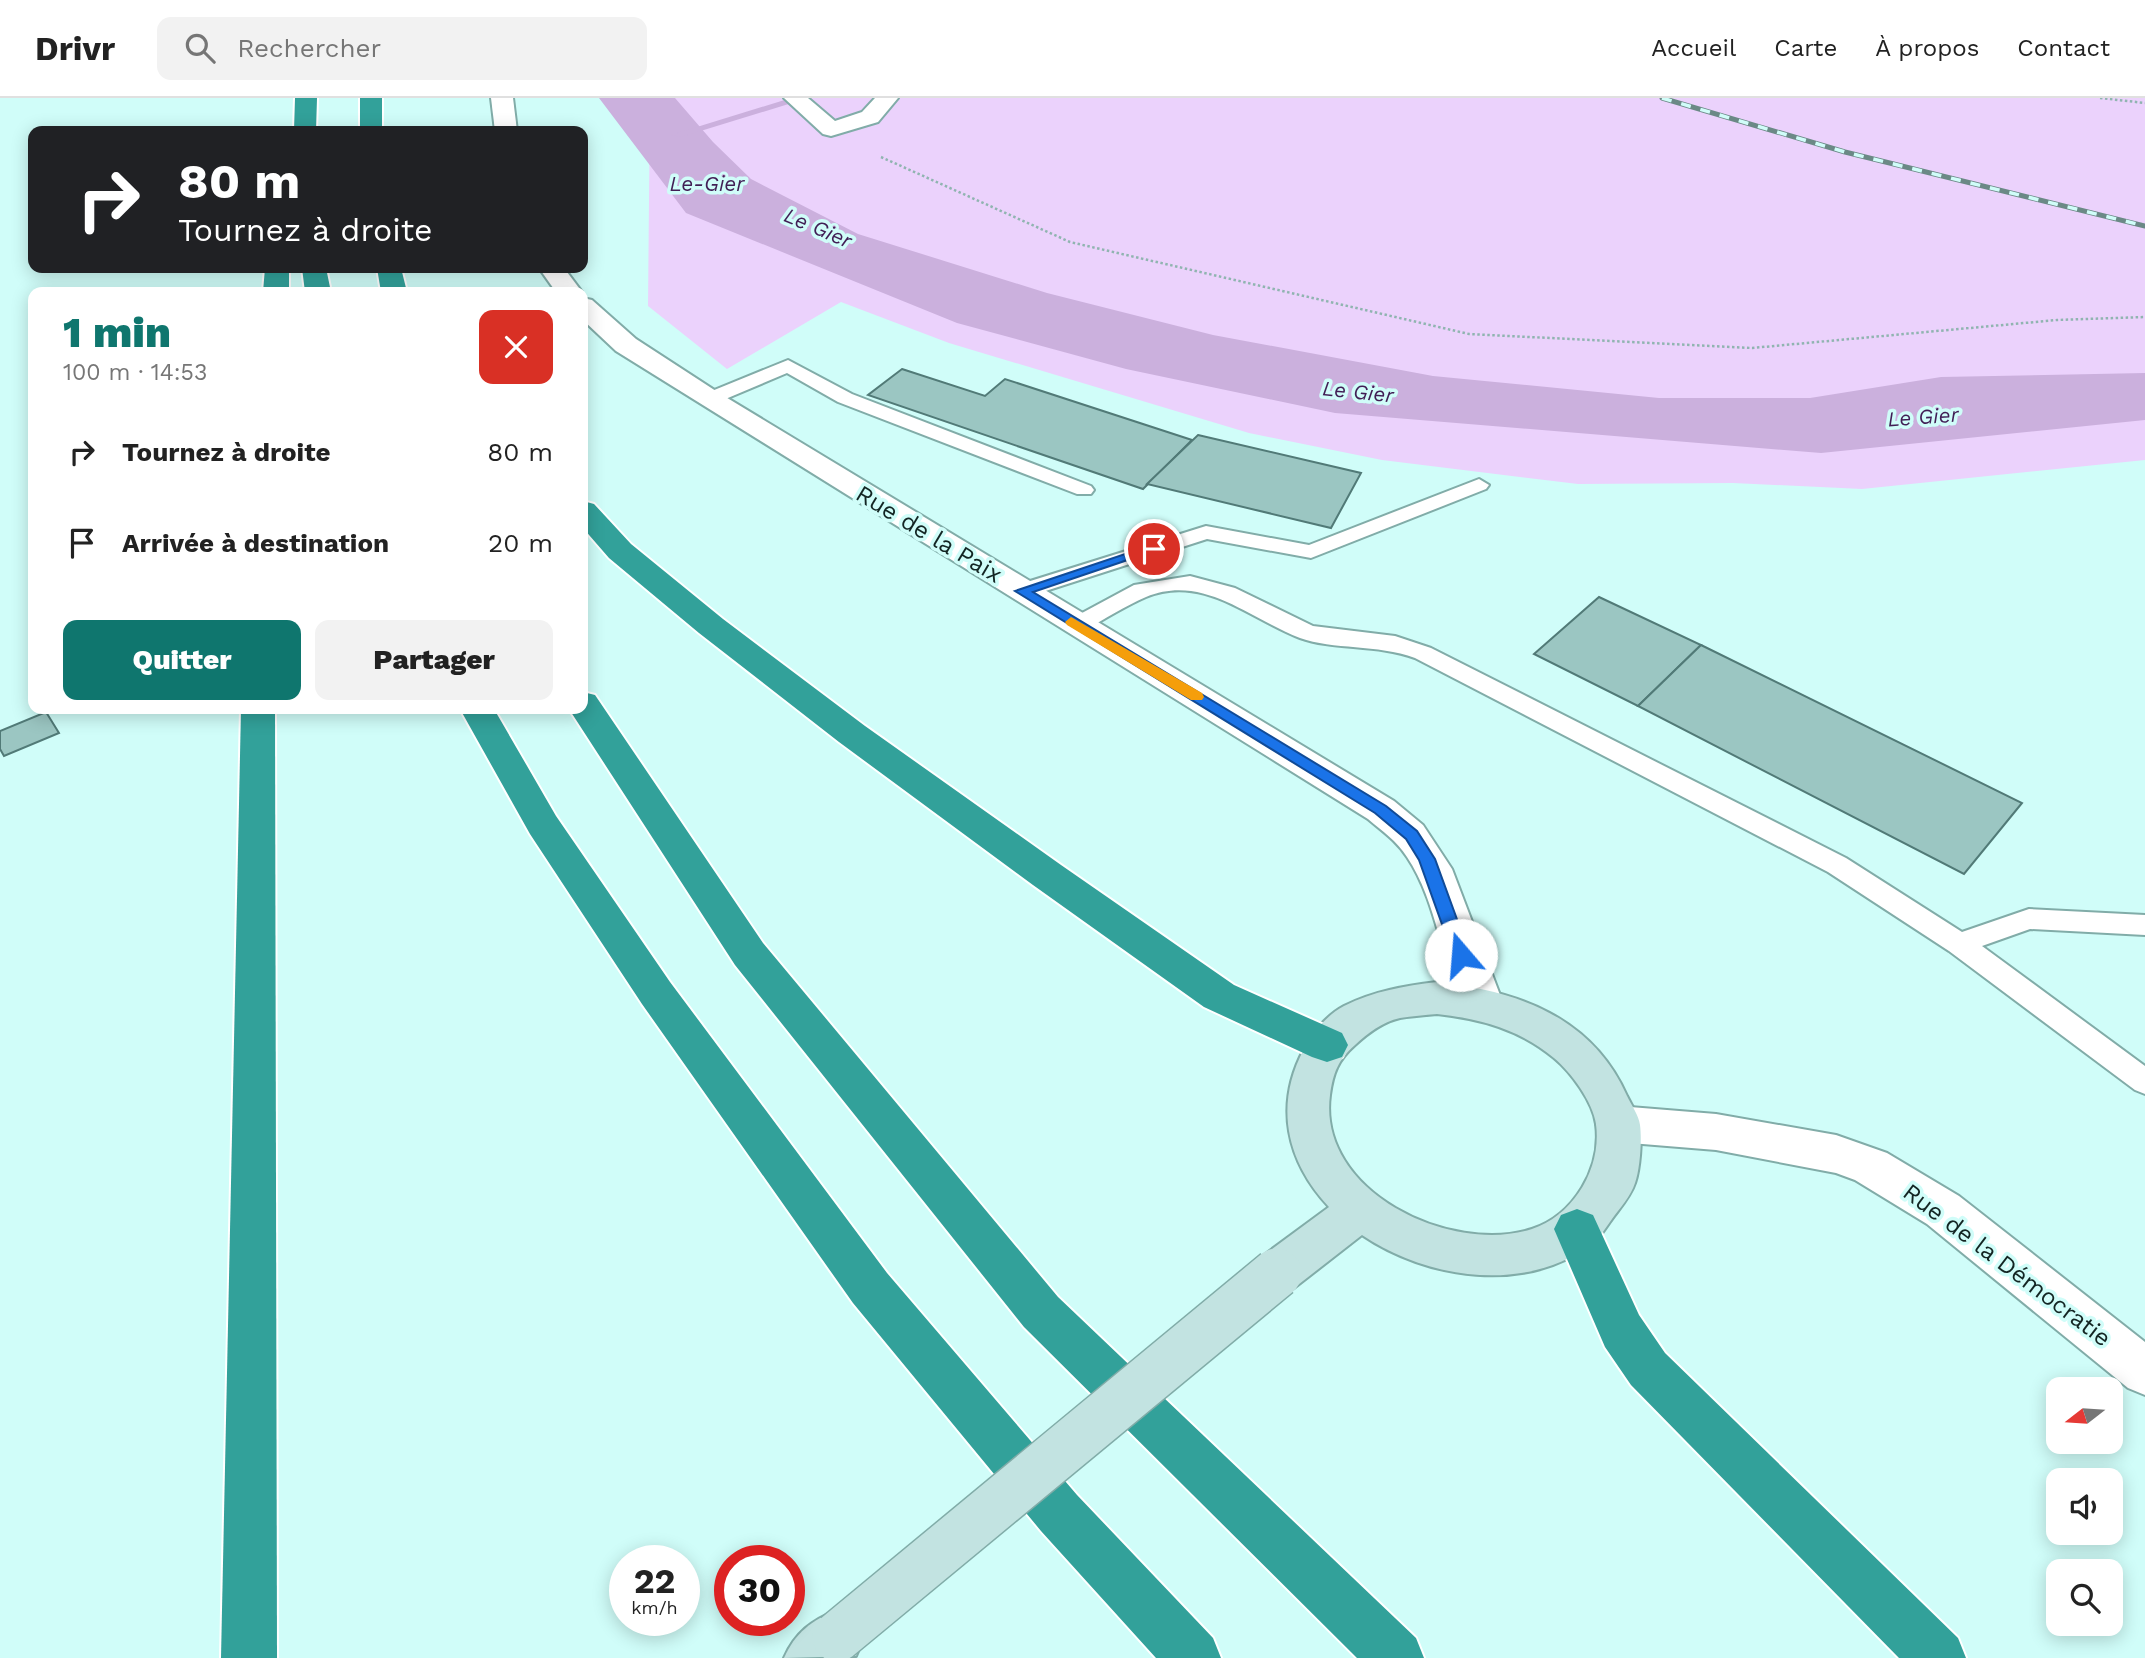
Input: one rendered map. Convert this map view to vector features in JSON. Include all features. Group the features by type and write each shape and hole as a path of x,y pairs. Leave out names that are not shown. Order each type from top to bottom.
{"highway":[{"path":"305,126 306,98"},
{"path":"371,98 371,126"},
{"path":"588,516 620,551 711,626 852,734 1047,876 1219,996 1327,1045"},
{"path":"588,712 749,954 1041,1312 1396,1658"},
{"path":"250,1658 258,714"},
{"path":"480,714 543,825 656,993 870,1288 1059,1513 1193,1658"},
{"path":"1577,1229 1622,1331 1648,1368 1938,1658"}],"main road":[{"path":"1437,998 1482,1003 1530,1020 1570,1047 1600,1083 1618,1124 1613,1182 1577,1229 1539,1248 1494,1256 1446,1251 1401,1235 1361,1209 1332,1178 1313,1143 1307,1108 1311,1074 1327,1045 1356,1019 1394,1003 1437,998"},
{"path":"825,1647 1277,1273 1361,1209"}],"street":[{"path":"502,98 505,126"},
{"path":"795,98 831,129 870,117 887,98"},
{"name":"Rue de la Paix","path":"588,311 626,345 709,399 1351,789 1411,835 1432,870 1468,976 1482,1003"},
{"name":"Rue de la Démocratie","path":"1618,1124 1716,1132 1836,1154 1871,1166 1943,1210 2145,1372"}],"lane":[{"path":"709,399 788,366 845,398 1084,490"},
{"path":"1022,591 1206,532 1311,552 1479,485"},
{"path":"1077,625 1142,590 1190,583 1227,593 1308,633 1395,643 1423,653 1837,865 1959,944 2145,1082"},
{"path":"1959,944 2029,919 2145,925"}],"path":[{"path":"2100,98 2145,103"},
{"path":"831,129 851,144 1070,242 1469,334 1752,348 2057,320 2145,317"}],"shaded area":[{"path":"650,98 2145,98 2145,460 1862,489 1733,483 1578,484 1382,460 1249,433 949,343 841,302 727,369 648,306"}],"water":[{"name":"Le-Gier","path":"599,98 675,98 713,142 751,179 858,234 1047,293 1213,335 1433,376 1659,398 1810,398 1941,377 2145,373 2145,420 1821,453 1335,413 1126,369 957,323 686,213"}],"building":[{"path":"902,369 985,396 1005,379 1192,440 1143,489 868,395"},
{"path":"1198,435 1361,473 1331,528 1147,484"},
{"path":"1599,597 1701,645 1638,706 1534,654"},
{"path":"1701,645 2022,803 1964,874 1638,706"},
{"path":"47,714 59,733 4,756 0,749 0,731"}],"waterway":[{"path":"677,135 803,98"}],"railway":[{"path":"1662,98 1845,152 2145,226"}],"slow traffic":[{"path":"1071,622 1196,697"}],"route":[{"path":"1154,549 1022,591 1351,789 1381,810 1411,835 1427,859 1461,955"}],"water label":[{"name":"Le Gier","path":"818,228"},
{"name":"Le Gier","path":"1358,392"},
{"name":"Le Gier","path":"1923,417"}]}
